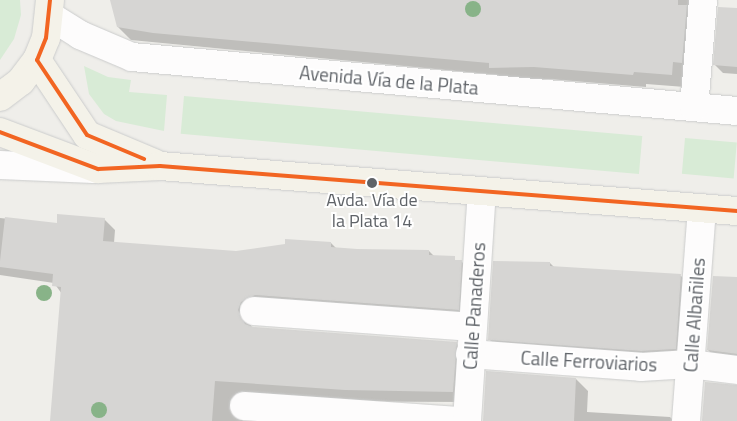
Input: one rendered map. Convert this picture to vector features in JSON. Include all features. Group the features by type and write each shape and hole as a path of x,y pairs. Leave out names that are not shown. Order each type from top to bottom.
{"main road":[{"path":"0,97 21,81 37,60 46,38 50,8"},
{"path":"37,60 87,135 160,166"},
{"path":"0,132 98,169 160,166 737,211"}],"street":[{"path":"694,107 703,0"},
{"name":"Avenida Vía de la Plata","path":"50,8 80,35 132,57 737,111"},
{"path":"0,165 98,169"},
{"name":"Calle Panaderos","path":"467,421 482,192"},
{"name":"Calle Albañiles","path":"686,421 702,209"},
{"path":"254,311 472,327"},
{"name":"Calle Ferroviarios","path":"470,354 641,367 690,364 737,370"},
{"path":"244,406 458,421"}],"green space":[{"path":"0,0 20,0 21,15 14,39 0,60"},
{"path":"84,66 108,77 131,80 129,92 167,95 164,131 116,121 104,114 89,94"},
{"path":"184,96 642,136 639,174 181,134"},
{"path":"685,138 737,143 734,178 682,174"}],"building":[{"path":"110,0 678,0 678,5 687,5 682,63 673,62 672,75 634,72 633,75 534,67 489,68 489,63 153,33 117,27"},
{"path":"718,7 737,8 737,67 713,65"},
{"path":"57,214 105,218 103,241 236,251 285,244 285,239 331,242 331,247 357,249 429,250 429,255 455,256 455,260 462,260 459,310 255,295 241,302 238,310 245,324 253,327 457,342 453,392 345,390 215,381 212,421 50,421 61,287 52,286 53,274 0,267 0,261 5,217 57,223"},
{"path":"493,261 550,262 550,266 681,274 676,349 641,351 488,340"},
{"path":"713,276 737,277 737,354 707,350"},
{"path":"486,371 576,378 574,421 483,421"},
{"path":"705,382 737,385 737,421 702,421"}],"transit line":[{"path":"50,0 46,38 37,60 87,135 144,159"},
{"path":"0,132 98,169 160,166 737,211"}],"place":[{"name":"Avda. Vía de la Plata 14","path":"372,183"}]}
